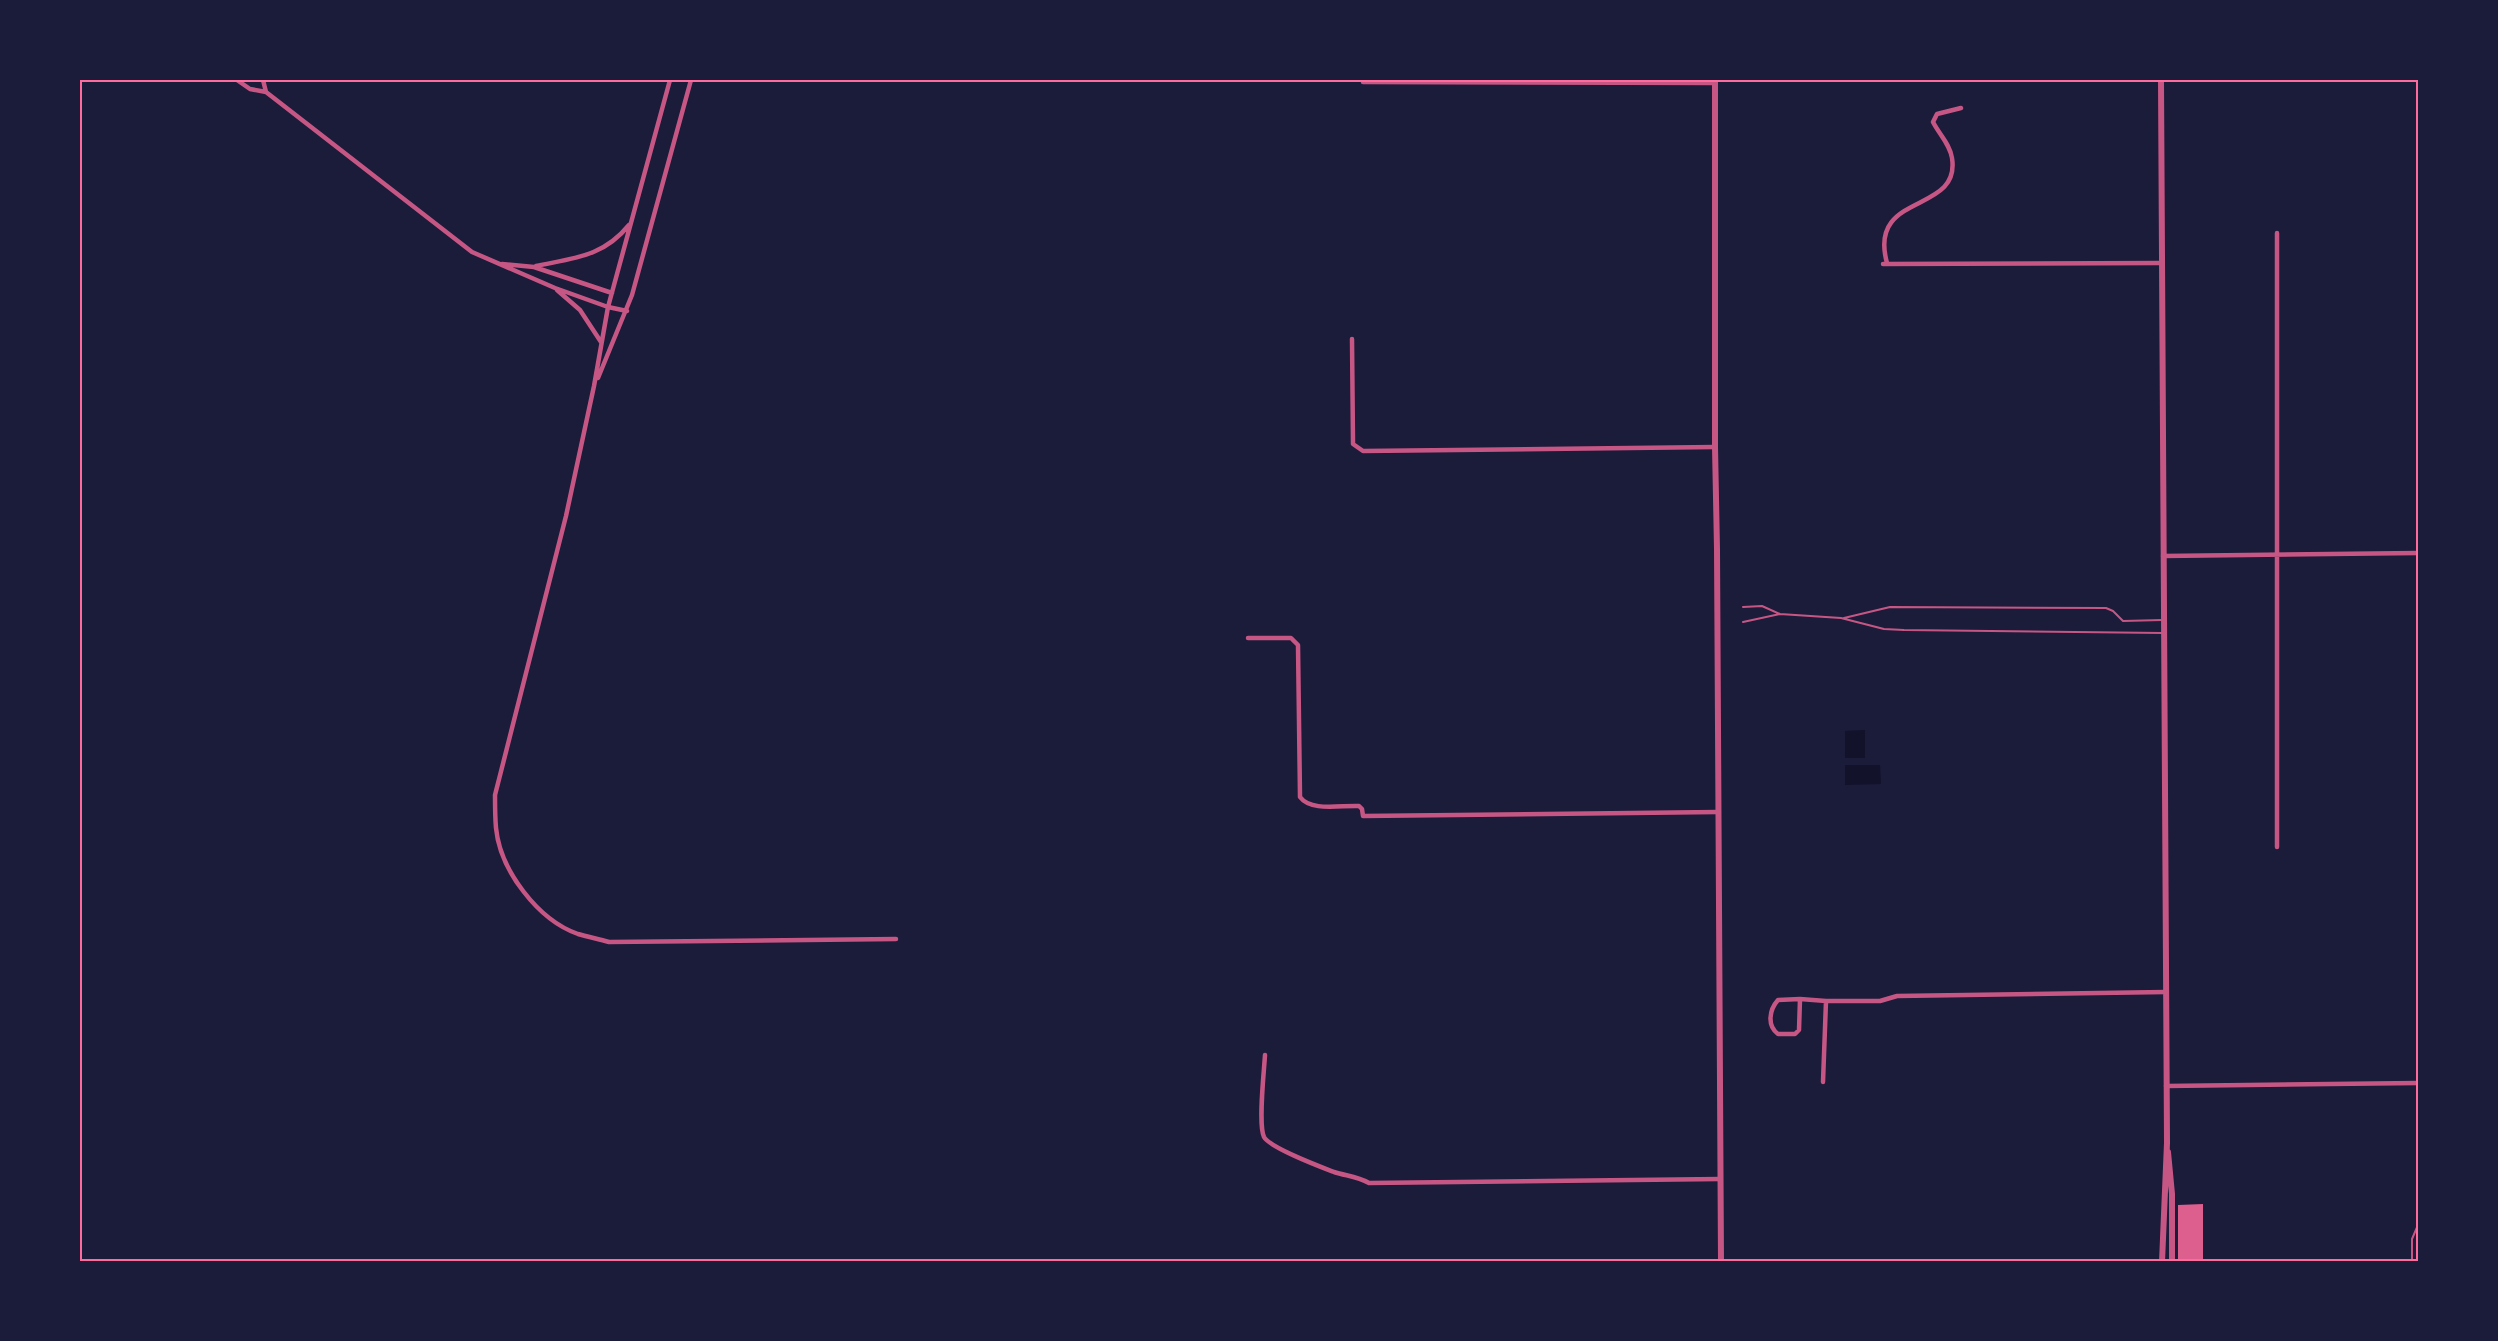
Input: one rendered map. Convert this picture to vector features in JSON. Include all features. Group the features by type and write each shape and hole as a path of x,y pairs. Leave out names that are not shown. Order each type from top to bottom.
{"street":[{"path":"237,80 250,90 266,92 472,252 555,288 608,307 627,311"},
{"path":"263,80 266,92"},
{"path":"670,80 608,307 594,386 566,516 495,795 496,830 505,858 523,893 544,914 576,933 609,942 896,939"},
{"path":"594,386 627,311 691,80"},
{"path":"2161,80 2160,263 2165,620 2167,1143 2162,1262"},
{"path":"1363,82 1715,81 1715,447 1721,1262"},
{"path":"1961,108 1937,114 1933,122 1947,144 1952,159 1952,173 1948,183 1942,191 1893,219 1883,242 1885,264 2160,263"},
{"path":"534,267 597,252 617,240 631,223"},
{"path":"2277,233 2277,847"},
{"path":"496,264 534,267 612,293"},
{"path":"555,288 580,310 601,342"},
{"path":"1352,339 1353,444 1363,451 1715,447"},
{"path":"2163,556 2418,553"},
{"path":"1248,639 1291,638 1298,645 1300,797 1304,803 1313,806 1359,806 1363,816 1718,812"},
{"path":"1800,999 1798,1033 1779,1034 1774,1031 1771,1023 1774,1004 1778,1000 1800,999 1880,1001 1896,996 2166,992"},
{"path":"1823,1082 1826,1001"},
{"path":"1265,1055 1262,1127 1265,1139 1275,1146 1325,1168 1353,1175 1369,1183 1720,1179"},
{"path":"2166,1086 2418,1083"},
{"path":"2167,1143 2171,1177 2172,1262"}],"lane":[{"path":"1743,607 1762,606 1780,614"},
{"path":"1841,618 1890,607 2035,606 2106,608 2113,611 2123,621 2165,620"},
{"path":"1743,622 1780,614 1841,618 1884,629 1904,630 1996,629 2165,633"},
{"path":"2412,1262 2412,1239 2418,1226"}],"shaded area":[{"path":"1865,730 1865,758 1845,758 1845,731"},
{"path":"1845,765 1880,765 1881,784 1845,785"}],"building":[{"path":"2203,1204 2203,1262 2178,1260 2178,1205"}]}
